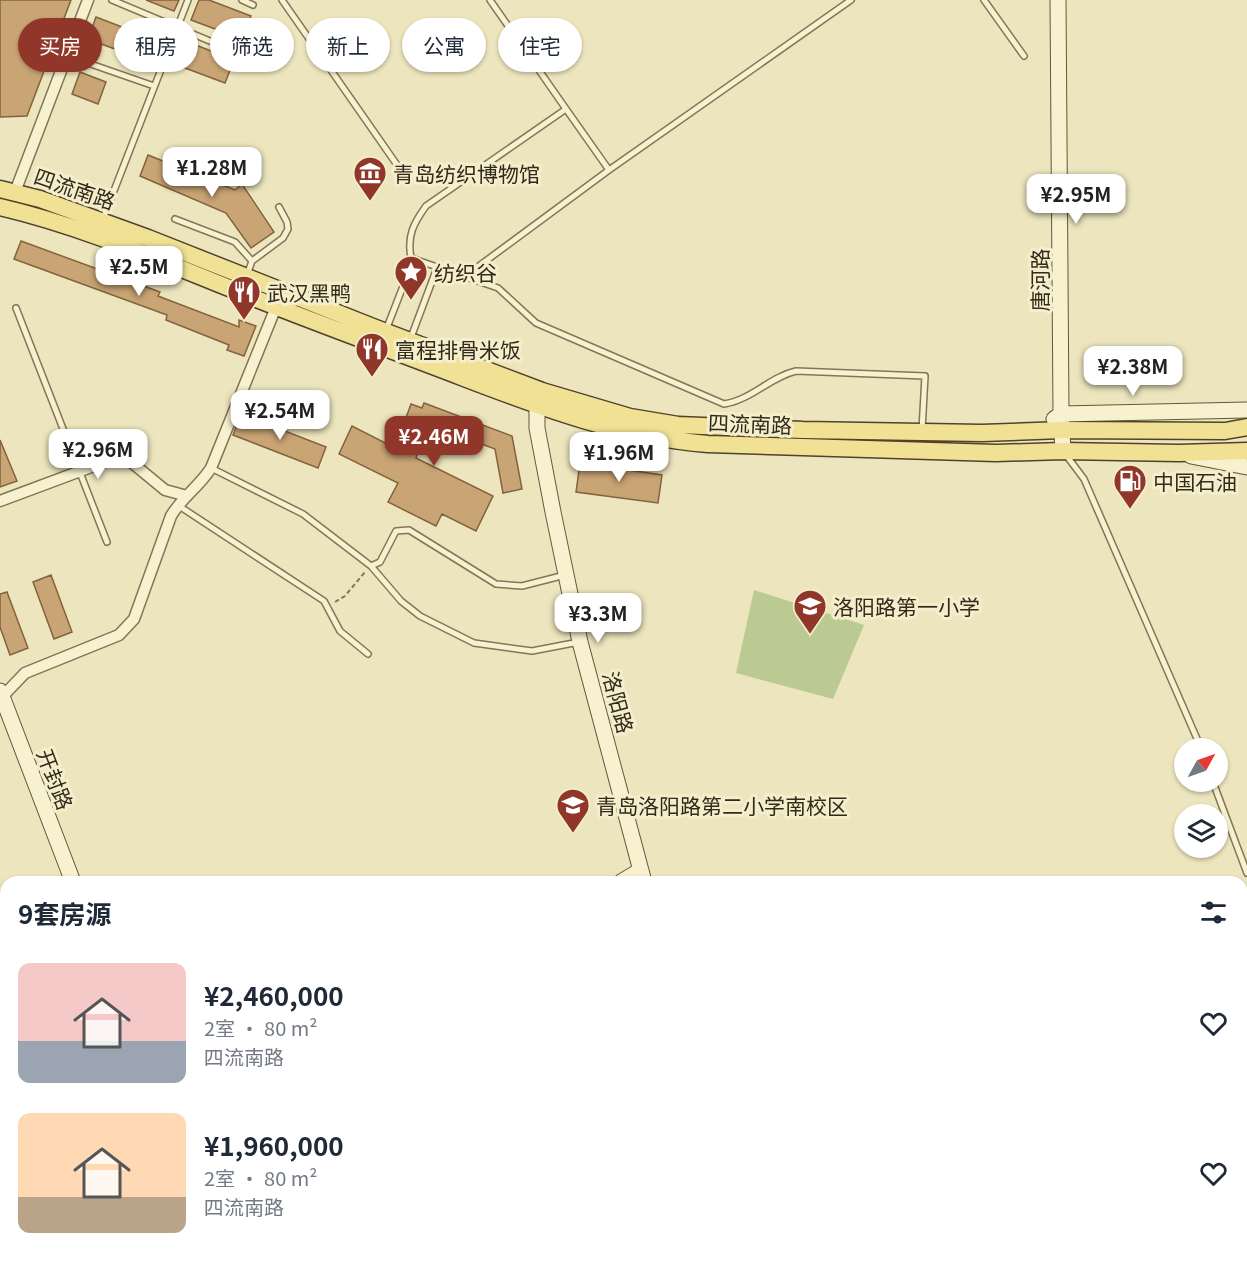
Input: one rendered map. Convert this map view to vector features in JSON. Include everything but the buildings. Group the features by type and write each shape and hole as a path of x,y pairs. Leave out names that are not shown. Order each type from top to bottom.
{"main road":[{"name":"四流南路","path":"8,190 249,269 383,339"},
{"name":"四流南路","path":"0,207 42,218 90,235 276,307 383,339 540,398 622,432 676,441 906,451 996,453 1247,451"},
{"name":"四流南路","path":"540,398 678,425 792,430 1036,432 1061,422 1225,430 1247,428"}],"street":[{"path":"8,190 88,0"},
{"name":"唐河路","path":"1058,0 1063,451"},
{"path":"1,699 25,673 119,635 134,619 171,516 177,505 203,482 211,468 276,307"},
{"name":"洛阳路","path":"540,398 537,428 539,447 580,642 643,876"},
{"name":"四流南路","path":"1061,422 1247,410"},
{"name":"四流南路","path":"1179,453 1247,467"},
{"path":"0,501 118,457 125,457 165,490 187,496"},
{"name":"开封路","path":"1,699 71,876"}],"lane":[{"path":"112,0 156,18"},
{"path":"181,18 188,0"},
{"path":"242,0 253,5"},
{"path":"282,0 402,172"},
{"path":"490,0 609,170"},
{"path":"464,277 609,170 851,0"},
{"path":"984,0 1024,56"},
{"path":"102,68 154,86"},
{"path":"102,221 160,72"},
{"path":"383,339 409,271 411,258 409,246 413,224 426,206 566,109"},
{"path":"175,219 235,242 249,269 283,238 288,229 279,207"},
{"path":"411,258 498,288 536,323 724,404 735,402 785,374 796,371 925,376 922,432"},
{"path":"407,348 437,268"},
{"path":"16,308 107,542"},
{"path":"1063,451 1084,479 1197,738"},
{"path":"211,468 303,514 371,566 401,601 420,616 474,643 532,651 580,642"},
{"path":"177,505 324,601 340,631 368,654"},
{"path":"371,566 380,562 396,531 409,530 496,584 522,586 566,575"},
{"path":"1217,792 1247,873"}],"path":[{"path":"324,601 335,602 345,596 371,566"}],"green space":[{"path":"754,590 864,625 833,699 736,673"}],"place":[{"name":"青岛纺织博物馆","path":"370,202"},
{"name":"纺织谷","path":"411,301"},
{"name":"武汉黑鸭","path":"244,321"},
{"name":"富程排骨米饭","path":"372,378"},
{"name":"中国石油","path":"1130,510"},
{"name":"洛阳路第一小学","path":"810,635"},
{"name":"青岛洛阳路第二小学南校区","path":"573,834"}]}
